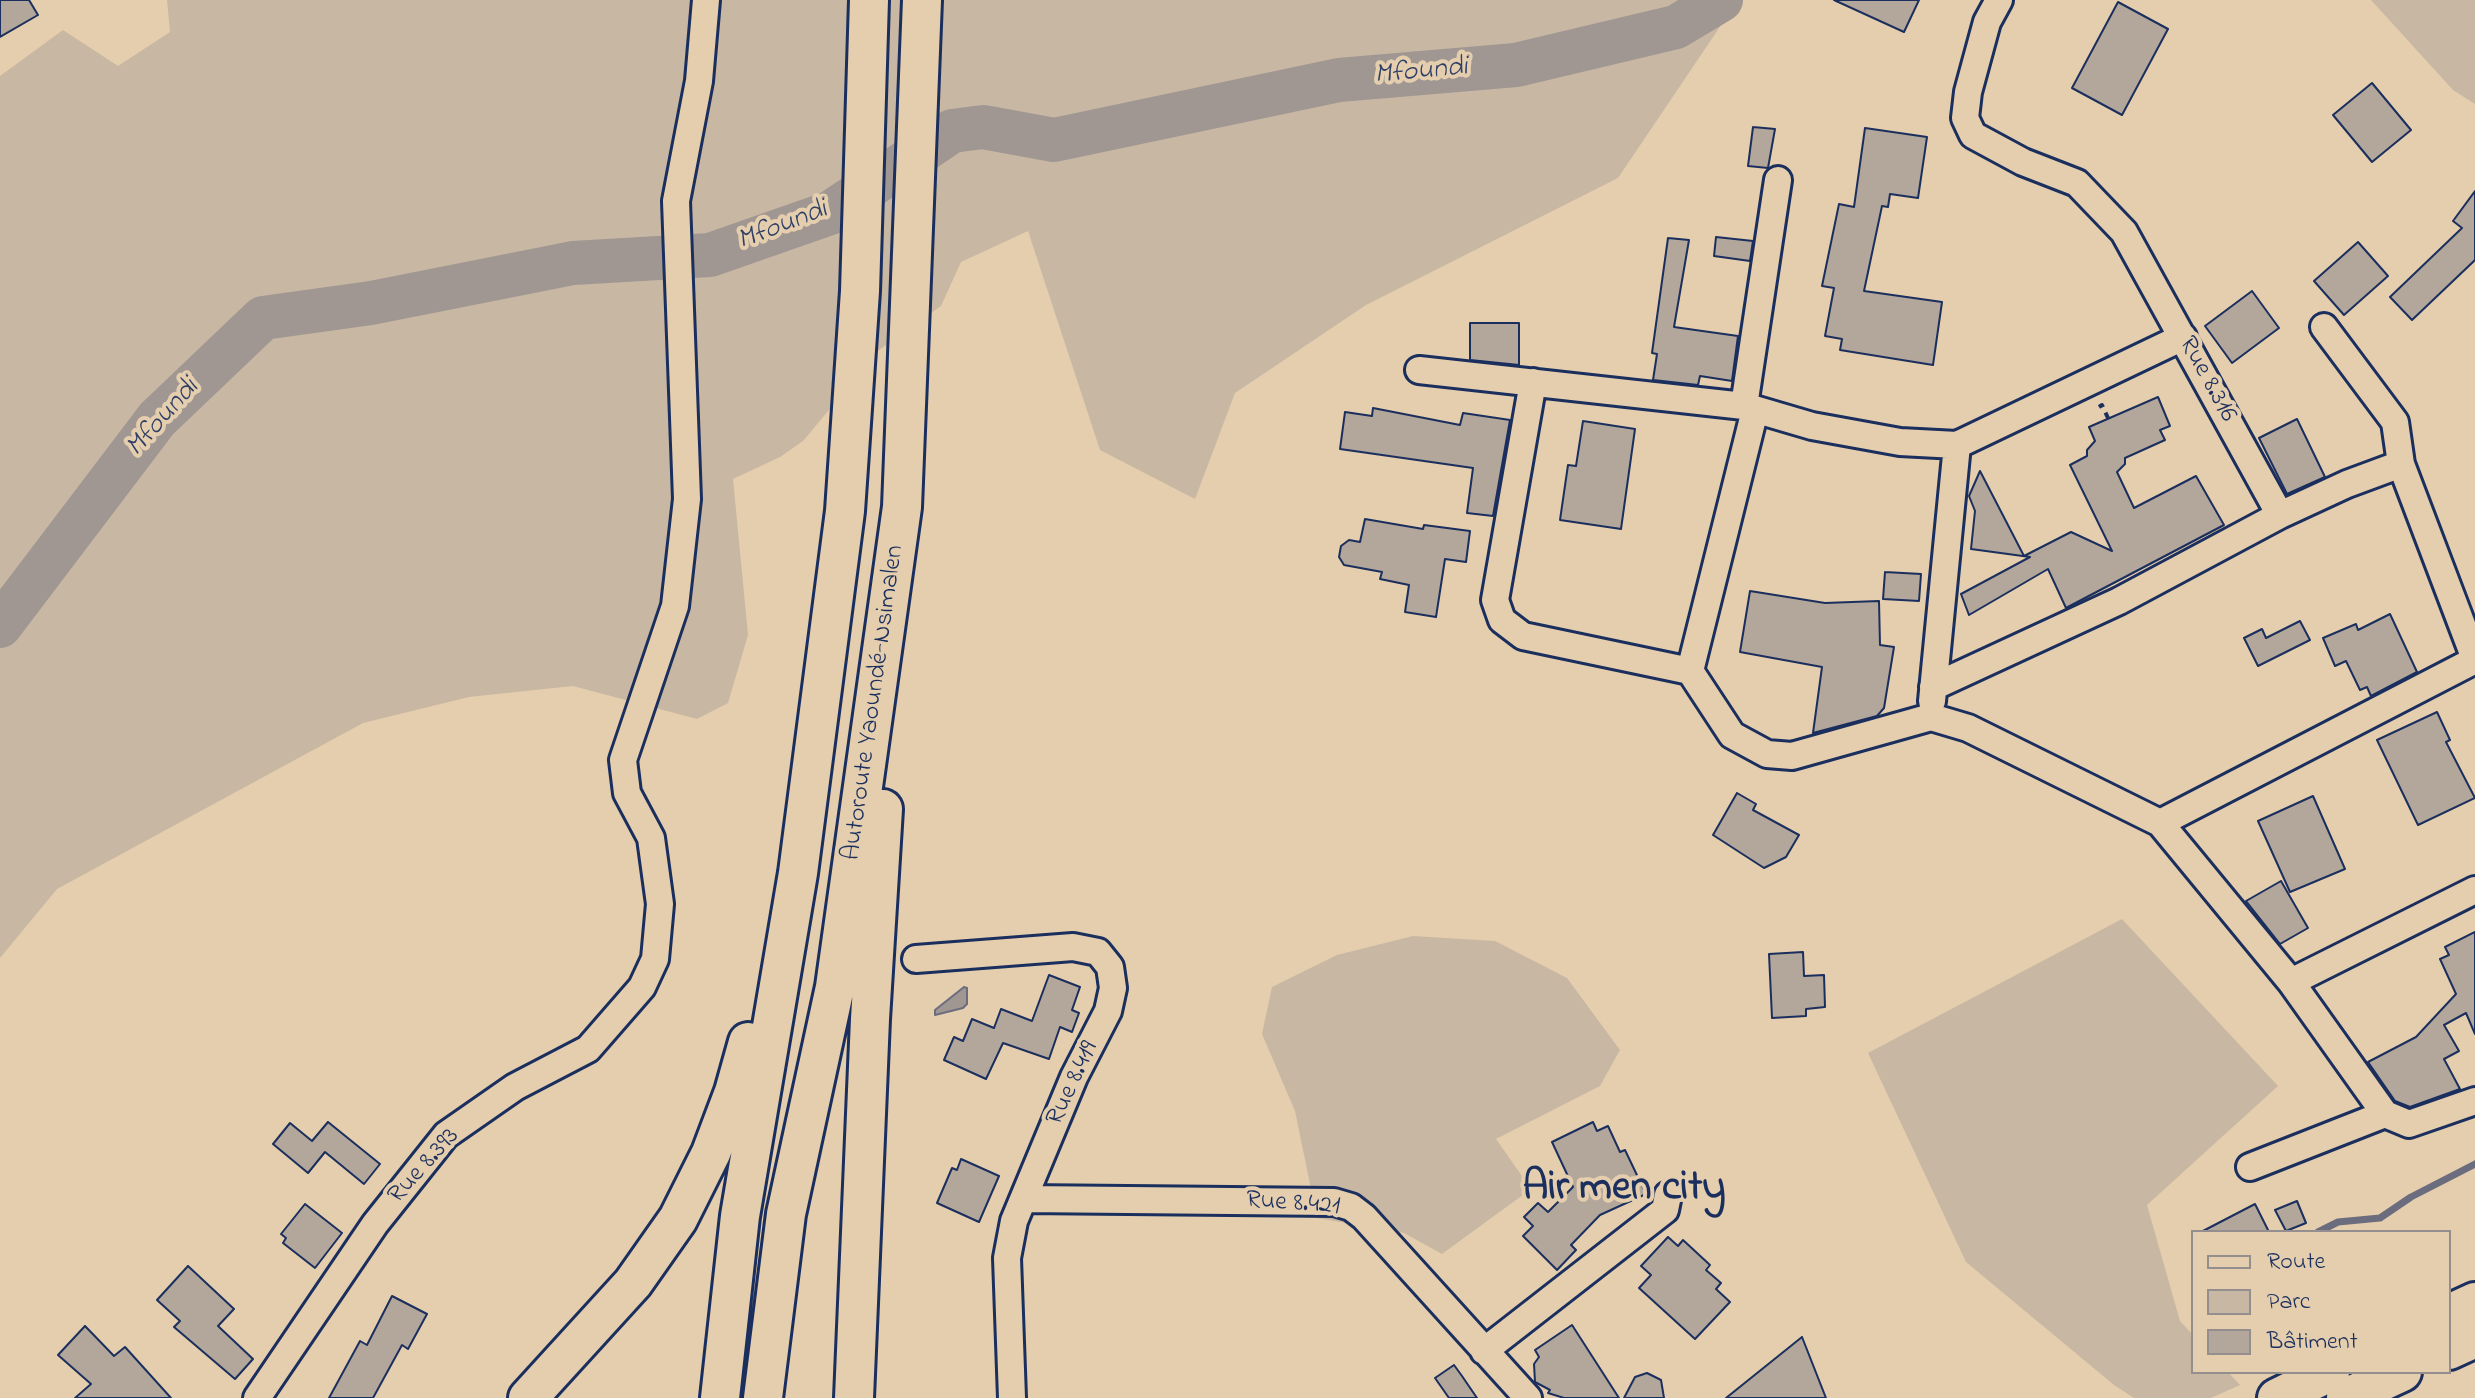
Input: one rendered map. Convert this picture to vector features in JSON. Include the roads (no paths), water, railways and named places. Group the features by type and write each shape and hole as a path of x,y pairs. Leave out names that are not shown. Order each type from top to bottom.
{"highway":[{"name":"Autoroute Yaoundé-Nsimalen","path":"720,1398 740,1216 798,873 845,511 860,291 869,0"},
{"name":"Autoroute Yaoundé-Nsimalen","path":"763,1398 786,1214 835,987 902,507 922,0"},
{"path":"854,1398 870,1019 902,507"},
{"path":"528,1398 633,1283 678,1219 711,1153 734,1092 759,1002 806,795"},
{"path":"2451,1313 2475,1302"},
{"path":"701,1398 726,1327"},
{"path":"2451,1349 2475,1338"},
{"path":"2277,1398 2326,1374"},
{"path":"2346,1398 2398,1374"}],"street":[{"name":"Rue 8.393","path":"257,1398 375,1224 446,1135 515,1087 588,1049 642,987 655,959 660,904 651,838 627,793 623,760 677,590 687,499 676,201 699,81 706,0"},
{"name":"Rue 8.316","path":"1999,0 1987,22 1968,92 1965,118 1973,135 2023,162 2077,183 2101,204 2124,232 2280,515"},
{"path":"1690,671 1749,408 1778,180"},
{"path":"2160,823 2475,660 2401,464 2395,422 2324,327"},
{"path":"1419,370 1749,408 1812,426 1900,442 1957,445 2183,337"},
{"path":"1533,382 1495,600 1502,620 1523,636 1690,671 1732,735 1767,754 1792,756 1931,717 1968,728 2160,823 2291,982 2385,1114 2409,1124 2475,1101"},
{"path":"1931,717 1957,445"},
{"path":"1933,687 2119,601 2280,515 2401,464"},
{"path":"2291,982 2475,890"},
{"name":"Rue 8.419","path":"916,959 1073,947 1098,952 1110,967 1113,988 1108,1011 1074,1077 1014,1221 1007,1258 1012,1398"},
{"path":"2250,1167 2385,1114"},
{"path":"1484,1351 1665,1210 1668,1195"},
{"name":"Rue 8.421","path":"1024,1199 1334,1202 1351,1207 1364,1217 1528,1398"}],"waterway":[{"name":"Mfoundi","path":"0,626 157,419 263,318 371,303 573,263 710,255 830,213 952,131 983,127 1054,140 1339,80 1516,65 1676,27 1721,0"},
{"path":"2322,1230 2338,1222 2380,1218 2411,1197 2475,1164"}],"district":[{"name":"Air men city","path":"1624,1191"}]}
